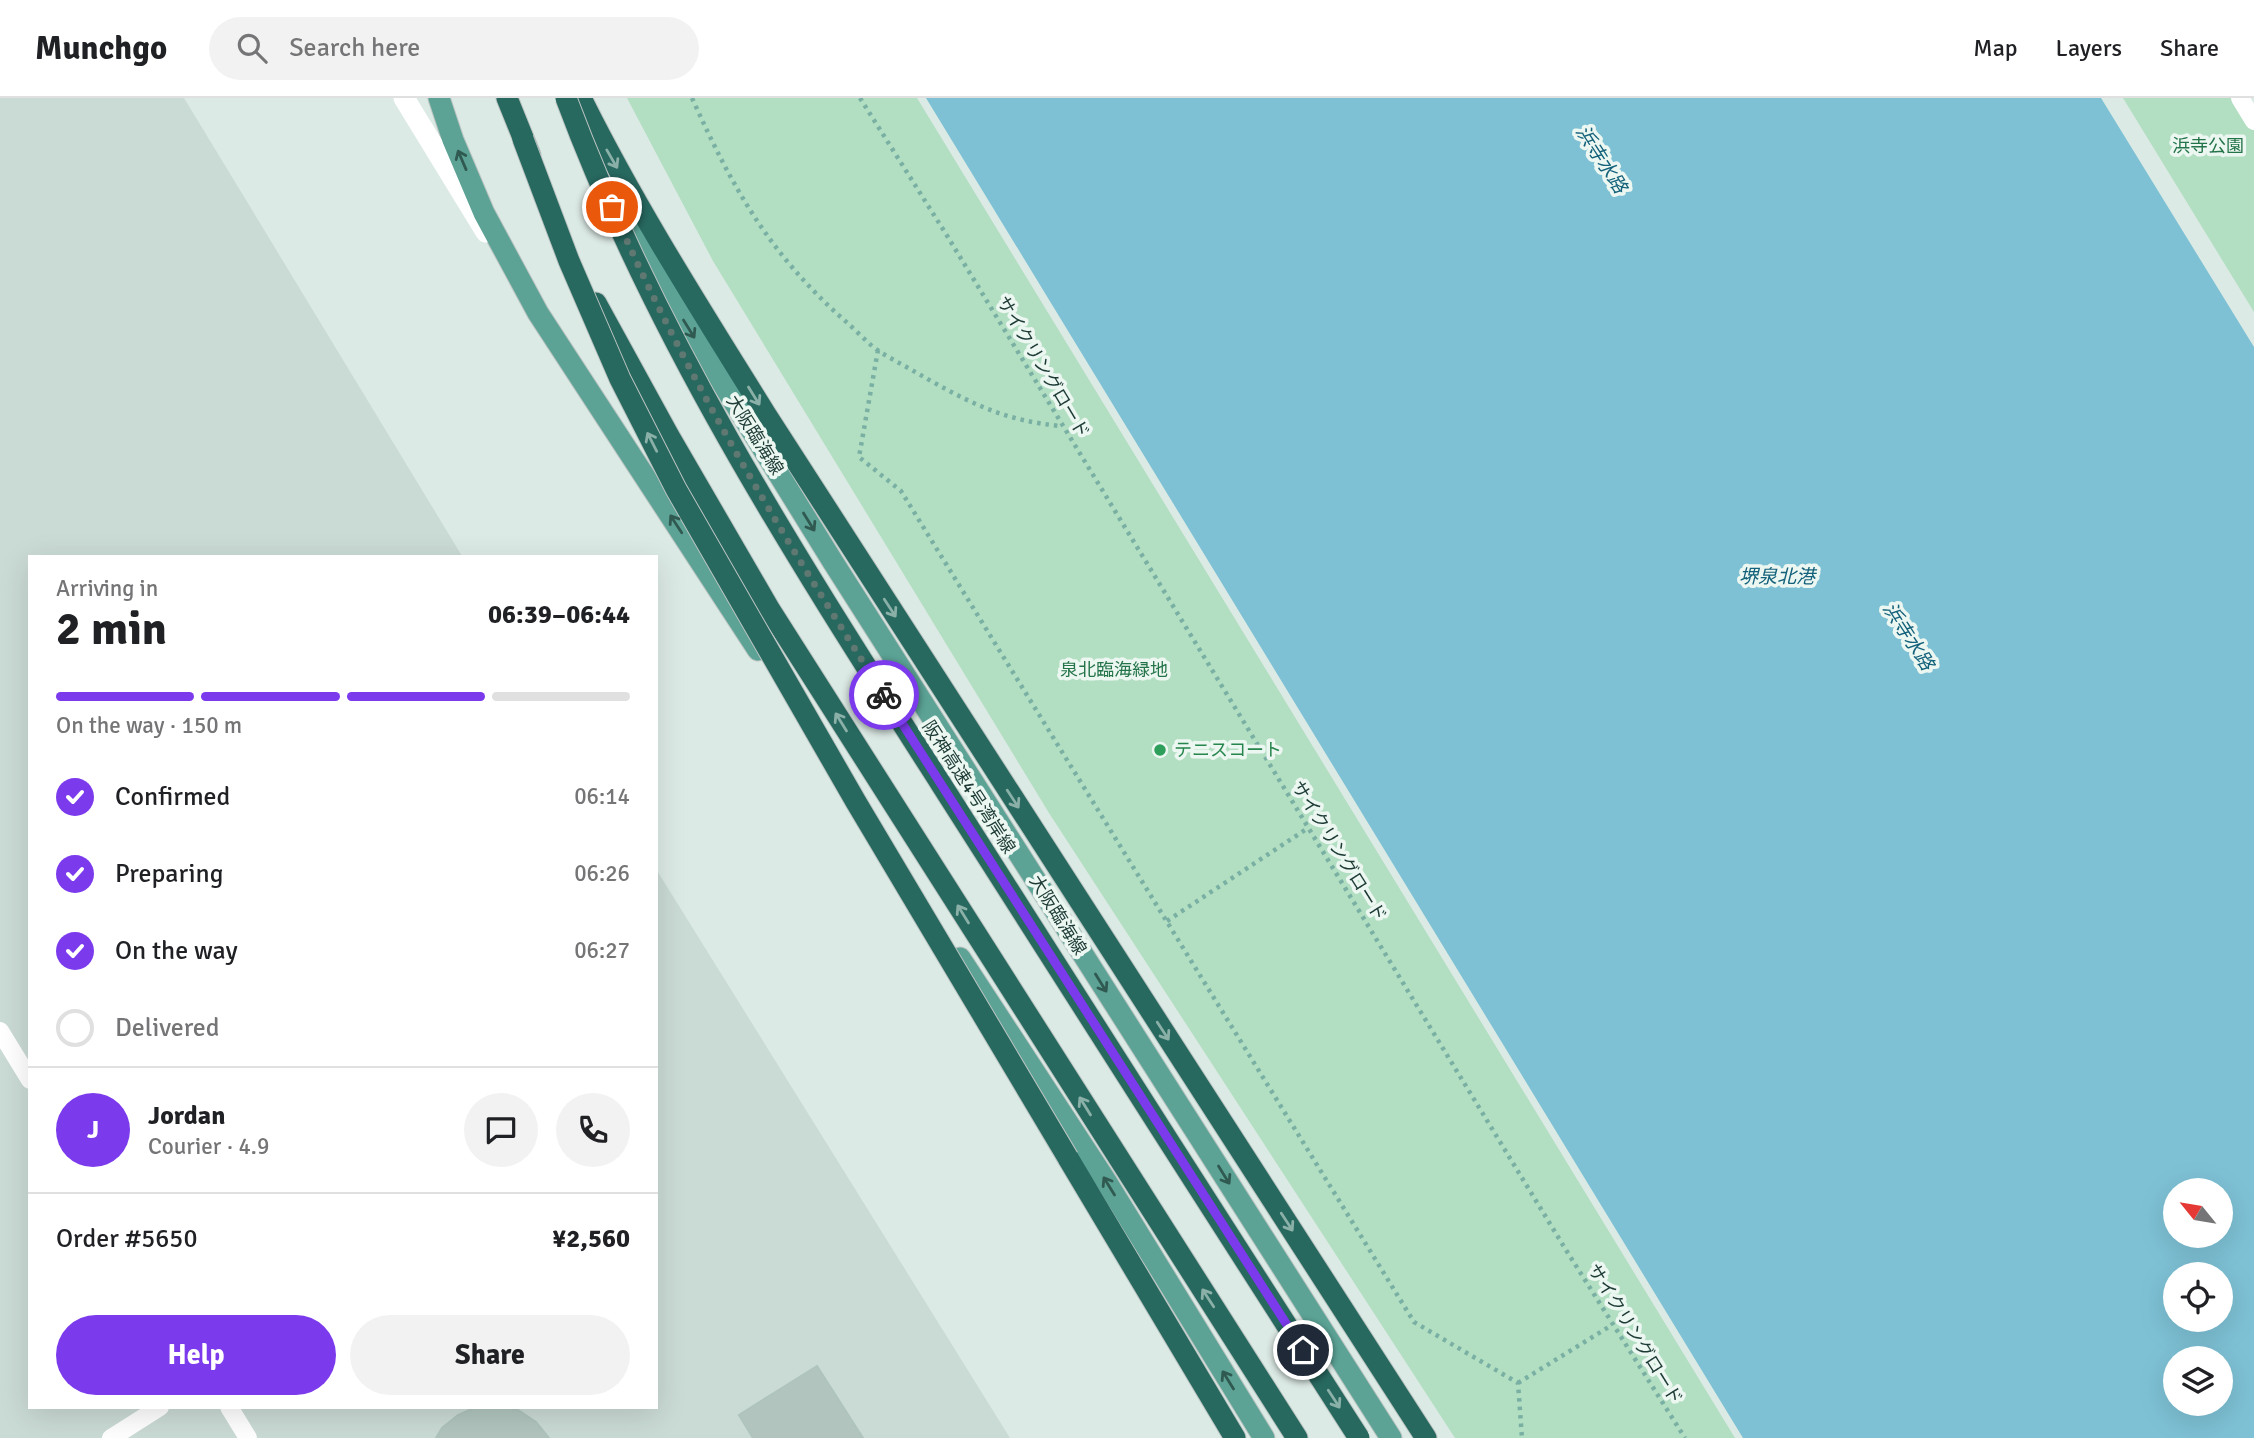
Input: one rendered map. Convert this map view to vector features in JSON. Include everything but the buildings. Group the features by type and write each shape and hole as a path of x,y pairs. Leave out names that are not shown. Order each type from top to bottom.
{"highway":[{"path":"507,98 569,261 620,379 676,489 870,825 1235,1438"},
{"name":"阪神高速4号湾岸線","path":"566,98 631,253 688,364 808,577 1359,1438"},
{"path":"581,98 604,144 682,280 765,413 1426,1438"},
{"path":"523,139 591,294 669,436 770,610 1297,1438"}],"main road":[{"path":"439,98 453,140 484,213 538,313 1106,1181 1264,1438"},
{"name":"大阪臨海線","path":"560,98 605,186 661,284 804,516 1391,1438"}],"street":[{"path":"404,98 449,175 538,313"}],"lane":[{"path":"2240,98 2254,121"},
{"path":"0,1031 28,1077"},
{"path":"111,1438 157,1409"},
{"path":"230,1409 248,1438"}],"path":[{"path":"692,98 737,192 775,248 818,297 878,350 974,405 1029,423 1061,426"},
{"name":"サイクリングロード","path":"860,98 1612,1325 1685,1438"},
{"path":"878,350 859,457 901,491 1414,1322 1518,1383"},
{"path":"1167,921 1308,828"},
{"path":"1518,1383 1612,1325"},
{"path":"1518,1383 1522,1438"}],"shaded area":[{"path":"0,98 184,98 461,555 28,555 28,1409 658,1409 658,872 1010,1438 0,1438"}],"green space":[{"name":"泉北臨海緑地","path":"627,98 917,98 1735,1438 1455,1438 1049,813 713,261"},
{"name":"浜寺公園","path":"2123,98 2240,98 2254,121 2254,312"}],"water":[{"name":"堺泉北港","path":"926,98 2101,98 2254,347 2254,1438 1743,1438"}],"way so far":[{"path":"612,207 631,253 700,389 808,577 884,695"}],"place":[{"name":"テニスコート","path":"1160,750"}],"route":[{"path":"884,695 1303,1350"}],"water label":[{"name":"浜寺水路","path":"1602,159"},
{"name":"浜寺水路","path":"1909,636"}]}
